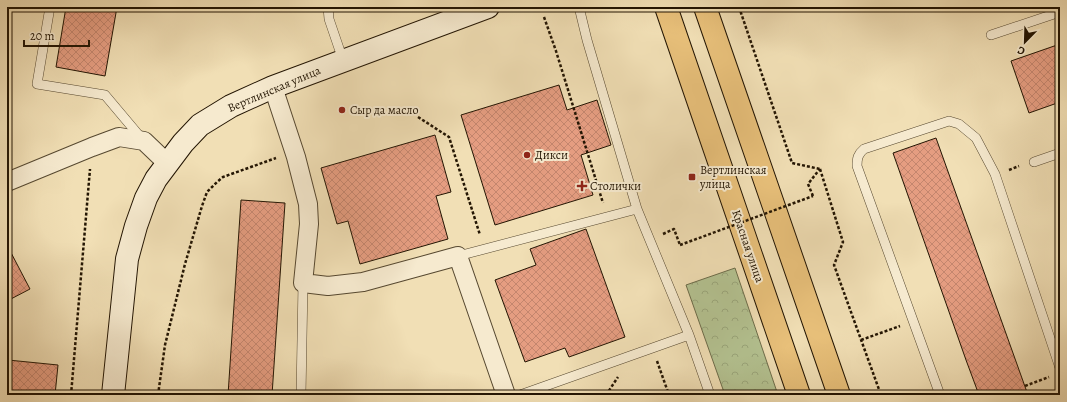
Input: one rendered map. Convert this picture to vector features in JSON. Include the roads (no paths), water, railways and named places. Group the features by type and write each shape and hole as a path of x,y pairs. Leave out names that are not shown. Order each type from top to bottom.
{"highway":[{"name":"Красная улица","path":"666,7 799,395"},
{"path":"705,7 839,395"}],"main road":[{"name":"Вертлинская улица","path":"113,395 127,259 136,226 146,198 156,179 183,142 200,125 231,106 273,87 488,7"}],"street":[{"path":"273,87 296,157 308,204 309,224 303,284 328,286 363,282 458,256 506,395"},
{"path":"7,182 92,146 119,137 144,142 167,163"}],"lane":[{"path":"50,7 37,84 105,95 144,142"},
{"path":"328,7 329,19 344,60"},
{"path":"579,7 587,40 637,209 689,335 710,395"},
{"path":"991,35 1060,12"},
{"path":"940,395 857,166 858,155 864,149 949,121 954,121 976,138 995,174 1060,368"},
{"path":"1034,162 1060,153"},
{"path":"458,256 637,209"},
{"path":"301,395 303,284"},
{"path":"520,395 689,335"}],"place":[{"name":"Сыр да масло","path":"342,110"},
{"name":"Дикси","path":"527,155"},
{"name":"Вертлинская улица","path":"692,177"},
{"name":"Столички","path":"582,186"}]}
